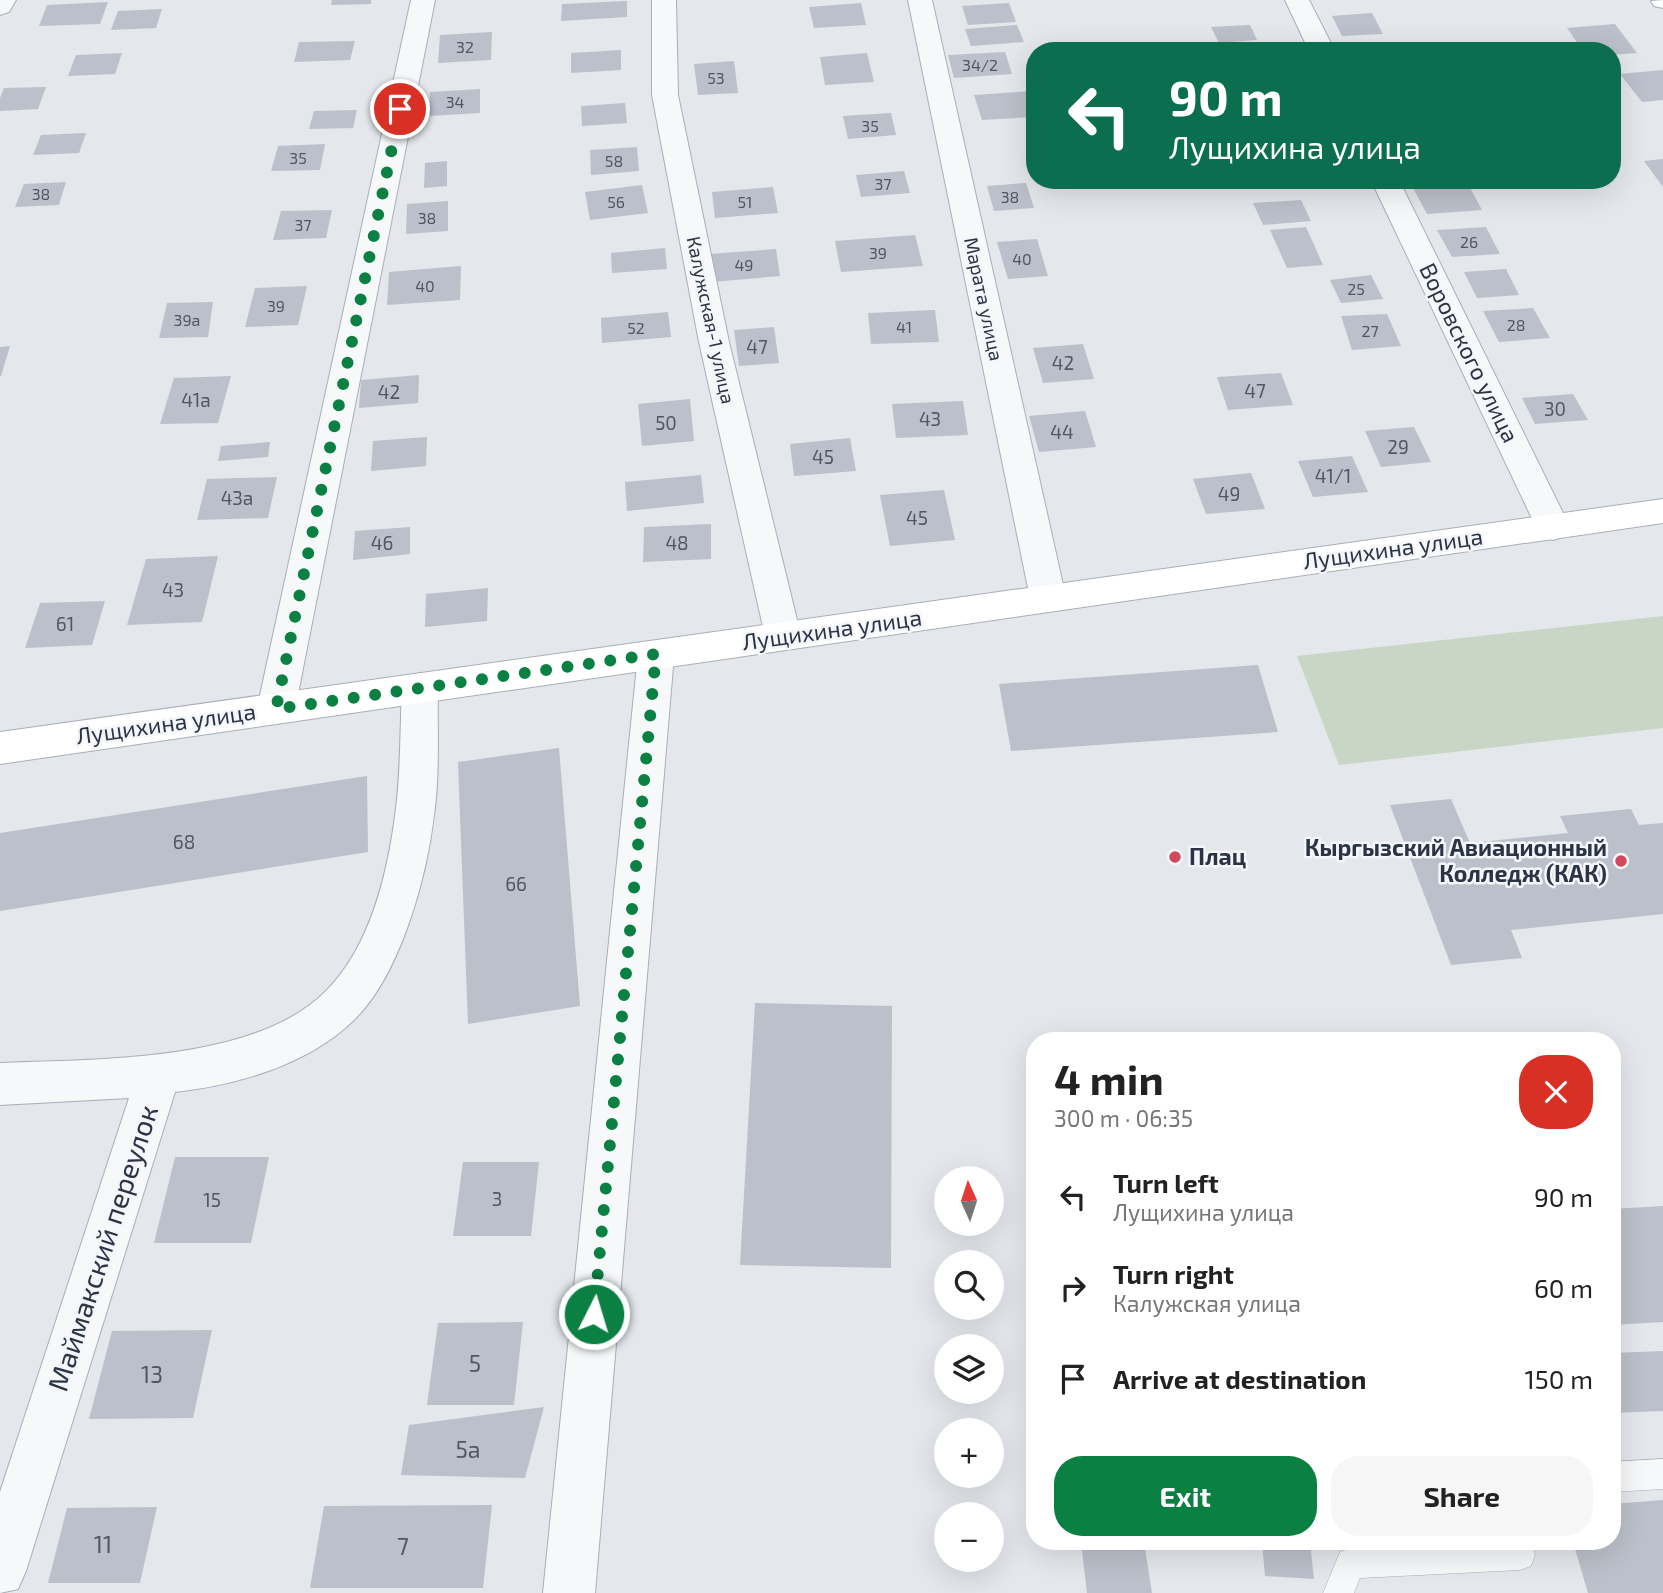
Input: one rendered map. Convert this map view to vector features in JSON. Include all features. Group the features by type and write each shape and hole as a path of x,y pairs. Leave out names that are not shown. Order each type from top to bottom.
{"street":[{"path":"0,7 4,0"},
{"path":"276,709 423,0"},
{"name":"Калужская-1 улица","path":"664,0 665,95 714,342 783,636"},
{"name":"Марата улица","path":"920,0 1048,598"},
{"path":"1297,0 1318,42"},
{"name":"Воровского улица","path":"1389,189 1553,527"},
{"name":"Лущихина улица","path":"0,748 1663,511"},
{"path":"569,1593 656,654"},
{"path":"158,1076 248,1057 306,1032 338,1007 358,984 379,945 408,853 415,813 420,688"},
{"name":"Маймакский переулок","path":"0,1084 158,1076 0,1571"}],"lane":[{"path":"1621,1476 1663,1474"},
{"path":"1338,1593 1351,1563 1520,1555 1518,1550"}],"green space":[{"path":"1663,616 1663,728 1339,765 1297,656"}],"building":[{"path":"332,0 371,0 371,4 331,5"},
{"path":"627,1 627,17 561,21 562,4"},
{"path":"108,2 100,24 39,26 47,5"},
{"path":"861,3 866,25 814,28 809,7"},
{"path":"1009,3 1016,22 968,25 962,6"},
{"path":"162,9 156,28 111,30 118,11"},
{"path":"1372,13 1383,34 1342,36 1332,16"},
{"path":"1615,24 1637,53 1621,54 1621,42 1577,42 1567,28"},
{"path":"1017,25 1024,42 971,46 965,29"},
{"path":"1250,25 1257,40 1218,42 1211,27"},
{"path":"492,32 491,60 438,63 440,35"},
{"path":"355,41 350,60 294,62 299,42"},
{"path":"621,50 621,70 571,73 571,53"},
{"path":"1005,52 1012,74 954,78 948,55"},
{"path":"122,53 115,74 68,76 76,55"},
{"path":"867,53 874,82 825,85 820,57"},
{"path":"734,61 738,93 698,95 694,64"},
{"path":"1663,70 1663,100 1642,102 1621,74"},
{"path":"46,87 38,109 0,111 0,98 4,88"},
{"path":"480,89 480,113 429,116 430,92"},
{"path":"1026,91 1026,117 982,120 974,95"},
{"path":"625,103 627,123 582,126 581,106"},
{"path":"357,110 353,128 309,129 314,111"},
{"path":"891,113 896,135 848,139 843,116"},
{"path":"86,133 79,153 33,155 41,135"},
{"path":"325,144 320,170 271,171 278,146"},
{"path":"637,147 639,171 591,175 590,150"},
{"path":"1663,159 1663,187 1644,161"},
{"path":"447,161 447,186 424,188 425,163"},
{"path":"904,171 910,193 861,197 856,175"},
{"path":"66,182 59,205 15,207 24,184"},
{"path":"1026,183 1034,208 994,211 987,186"},
{"path":"642,185 648,213 590,220 585,192"},
{"path":"773,187 778,213 715,218 712,192"},
{"path":"1414,189 1471,189 1482,210 1427,214"},
{"path":"1301,200 1311,221 1263,225 1253,203"},
{"path":"448,201 448,231 406,234 407,204"},
{"path":"332,210 326,238 273,240 281,211"},
{"path":"1306,227 1323,265 1287,268 1270,230"},
{"path":"1486,227 1500,254 1452,257 1437,230"},
{"path":"915,235 923,266 841,272 835,241"},
{"path":"1037,239 1048,276 1008,279 997,242"},
{"path":"665,248 667,269 612,273 611,253"},
{"path":"776,249 780,276 712,282 709,254"},
{"path":"461,266 460,300 387,305 389,272"},
{"path":"1506,269 1519,295 1477,298 1464,272"},
{"path":"1371,275 1383,299 1341,303 1330,280"},
{"path":"307,286 298,325 245,327 255,288"},
{"path":"213,302 208,337 159,338 167,303"},
{"path":"1533,308 1550,338 1499,342 1483,311"},
{"path":"935,310 939,342 871,344 868,313"},
{"path":"668,312 671,337 602,343 601,318"},
{"path":"1387,314 1401,346 1352,350 1341,316"},
{"path":"774,327 779,363 739,366 734,330"},
{"path":"1083,344 1094,379 1043,383 1033,348"},
{"path":"10,346 1,376 0,376 0,347"},
{"path":"1281,373 1293,405 1228,410 1217,377"},
{"path":"419,375 418,403 359,408 361,380"},
{"path":"231,376 218,423 160,424 174,378"},
{"path":"1573,394 1588,420 1535,424 1522,398"},
{"path":"690,399 694,441 642,446 638,404"},
{"path":"963,401 968,435 896,438 892,404"},
{"path":"1085,411 1096,447 1039,452 1029,416"},
{"path":"1414,427 1431,462 1381,467 1365,431"},
{"path":"427,437 426,466 371,471 373,441"},
{"path":"850,438 856,471 794,476 790,444"},
{"path":"270,442 268,457 218,461 221,446"},
{"path":"1352,456 1368,492 1313,497 1298,461"},
{"path":"1251,473 1265,509 1206,514 1193,479"},
{"path":"701,475 704,503 627,511 625,482"},
{"path":"277,477 268,518 197,520 207,479"},
{"path":"944,490 955,540 890,546 880,495"},
{"path":"711,524 711,559 643,562 644,527"},
{"path":"410,527 410,554 353,560 355,531"},
{"path":"218,556 202,622 127,625 146,559"},
{"path":"488,588 487,621 425,627 426,594"},
{"path":"105,601 92,645 25,648 40,603"},
{"path":"1258,665 1278,732 1011,751 999,684"},
{"path":"559,748 580,1006 468,1024 458,762"},
{"path":"367,776 368,852 0,911 0,833"},
{"path":"1451,799 1470,843 1568,833 1560,816 1631,809 1639,825 1663,823 1663,914 1511,930 1522,958 1451,965 1390,805"},
{"path":"755,1003 892,1006 891,1268 740,1265"},
{"path":"175,1157 269,1157 251,1243 154,1243"},
{"path":"463,1162 539,1162 531,1236 453,1236"},
{"path":"1663,1206 1663,1322 1621,1324 1621,1208"},
{"path":"523,1322 514,1405 427,1405 438,1323"},
{"path":"212,1330 193,1418 89,1419 112,1331"},
{"path":"1663,1351 1663,1411 1621,1413 1621,1353"},
{"path":"544,1407 525,1478 401,1475 409,1425"},
{"path":"1663,1500 1663,1593 1588,1593 1575,1550 1621,1550 1621,1503"},
{"path":"492,1505 483,1588 310,1588 324,1506"},
{"path":"157,1507 140,1583 48,1583 67,1508"},
{"path":"1082,1550 1145,1550 1152,1593 1087,1593"},
{"path":"1263,1550 1311,1550 1314,1579 1265,1576"}],"place":[{"name":"Плац","path":"1175,857"},
{"name":"Кыргызский Авиационный Колледж (КАК)","path":"1621,861"}],"route":[{"path":"400,109 276,709 656,654 594,1314"}]}
